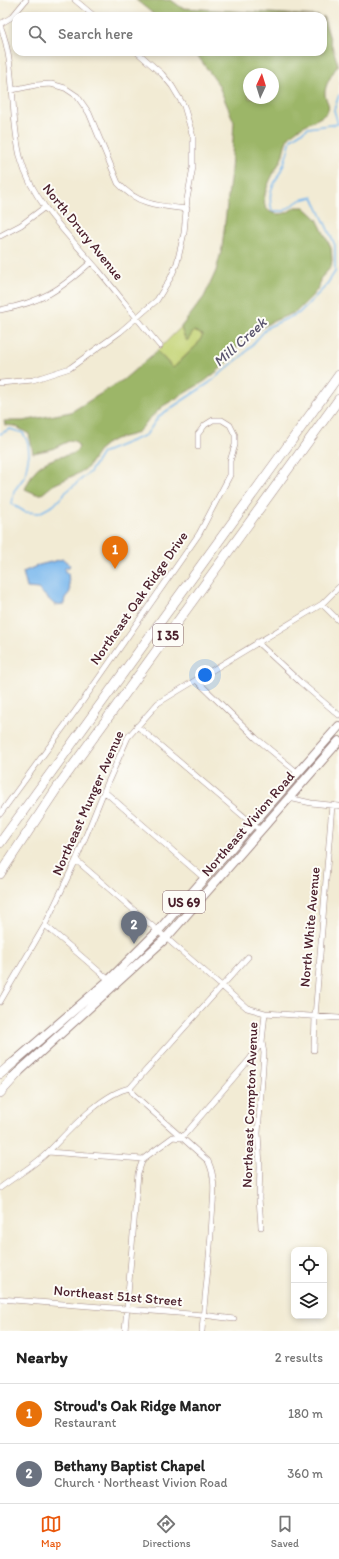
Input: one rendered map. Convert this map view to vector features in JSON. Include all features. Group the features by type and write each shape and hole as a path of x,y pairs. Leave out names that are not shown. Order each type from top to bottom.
{"highway":[{"name":"I 35","path":"0,843 339,374"},
{"name":"I 35","path":"0,874 59,785 339,399"},
{"path":"0,1074 13,1064"},
{"path":"0,1093 18,1073"}],"main road":[{"name":"Northeast Vivion Road","path":"0,1070 13,1064 109,980 158,931 339,726"},
{"name":"Northeast Vivion Road","path":"0,1087 18,1073 166,938 339,741"}],"street":[{"name":"North Drury Avenue","path":"16,12 26,0"},
{"path":"75,0 89,12"},
{"name":"North Drury Avenue","path":"12,17 0,24 7,44 17,139 21,161 30,183 45,206 160,346"},
{"path":"0,383 33,380 70,368 120,332 157,300 171,277 182,248 194,152 193,137 184,106 172,86 162,74 142,56"},
{"path":"12,90 43,84 58,86 71,92 86,107 118,183 122,188 130,196 143,202 157,206 187,209"},
{"path":"0,236 21,225 45,206"},
{"path":"0,310 47,296 73,278 91,262"},
{"name":"Northeast Oak Ridge Drive","path":"0,814 86,696 199,534 230,475 230,461 235,445 235,435 230,425 222,420 213,420 205,425 198,434 198,447"},
{"name":"Northeast Munger Avenue","path":"0,1002 45,925 76,860 104,790 128,737 158,703 322,604 339,587"},
{"path":"322,604 339,621"},
{"path":"257,642 300,682 339,715"},
{"path":"196,680 256,738 298,773"},
{"path":"137,726 260,831"},
{"path":"104,790 205,879"},
{"path":"289,798 312,803 339,806"},
{"name":"North White Avenue","path":"314,1050 315,1017 332,805"},
{"name":"Northeast Compton Avenue","path":"76,860 247,1008 265,1013 262,1042 264,1053 258,1133 261,1227"},
{"path":"45,925 109,980"},
{"path":"0,1188 48,1152 56,1142 79,1120 108,1098 130,1088 248,957"},
{"path":"265,1013 339,1018"},
{"path":"125,1331 138,1173 143,1159 174,1137 181,1138 188,1132 249,1060 262,1042"},
{"path":"130,1088 133,1094 208,1161 211,1168 214,1181 211,1238 202,1331"},
{"path":"48,1152 143,1159"},
{"name":"Northeast 51st Street","path":"0,1299 203,1315 234,1319"}],"green space":[{"path":"136,0 171,0 182,8 250,12 151,12"},
{"path":"327,29 338,65 329,79 325,91 328,110 322,117 297,130 287,140 281,160 267,188 265,203 267,209 276,214 285,213 295,207 304,207 317,219 331,248 331,267 320,279 319,287 312,296 296,312 271,322 242,340 225,365 205,381 163,406 135,434 115,439 106,444 100,449 87,468 53,485 42,494 36,494 25,489 33,474 43,464 53,459 75,453 79,447 76,442 71,440 52,449 33,453 29,434 15,426 5,425 4,421 23,421 71,412 123,380 157,351 173,368 197,345 203,335 194,331 187,341 181,327 204,297 216,271 222,248 231,171 234,122 218,84 198,56 327,56"},
{"path":"181,327 187,340 194,331 203,335 197,345 173,368 157,351"}],"water":[{"path":"63,559 70,565 68,568 66,567 65,572 68,573 70,592 65,598 64,604 55,605 38,589 27,588 23,572 39,565"}],"waterway":[{"name":"Mill Creek","path":"0,434 10,429 23,433 28,443 29,454 25,476 14,491 12,504 25,512 39,513 54,505 66,492 90,472 102,453 146,435 159,416 209,383 243,355 268,327 299,313 325,287 335,272 335,245 313,197 300,200 284,211 272,211 270,196 271,190 285,160 291,139 308,128 338,124 334,110 339,95"}],"place":[{"name":"Stroud's Oak Ridge Manor","path":"115,569"},
{"name":"Bethany Baptist Chapel","path":"134,944"}]}
